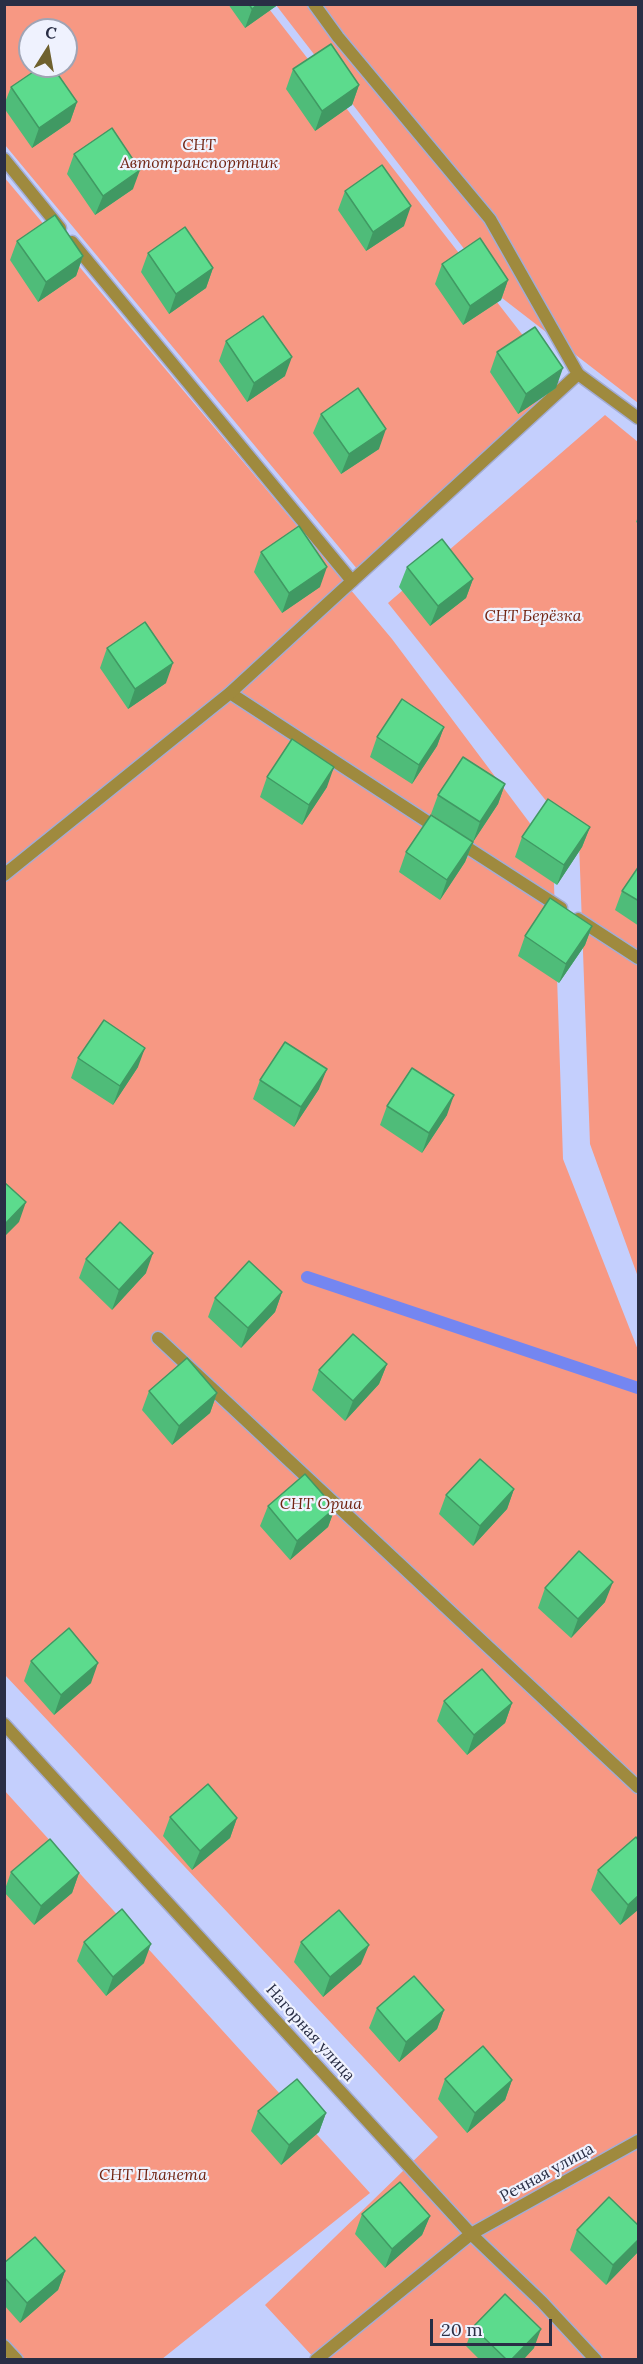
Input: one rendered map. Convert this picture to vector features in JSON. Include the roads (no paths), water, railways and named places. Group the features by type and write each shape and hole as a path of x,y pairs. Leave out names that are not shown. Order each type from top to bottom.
{"street":[{"path":"314,4 338,37 490,219 578,374 639,418"},
{"path":"4,159 352,581"},
{"path":"4,875 230,693 578,374"},
{"path":"230,693 639,958"},
{"path":"158,1338 639,1787"},
{"name":"Нагорная улица","path":"4,1724 471,2234 542,2302 596,2360"},
{"name":"Речная улица","path":"316,2360 471,2234 639,2141"},
{"path":"4,2346 17,2360"}],"waterway":[{"path":"307,1277 638,1388"}],"park label":[{"name":"СНТ Автотранспортник","path":"199,154"},
{"name":"СНТ Берёзка","path":"533,616"},
{"name":"СНТ Орша","path":"321,1504"},
{"name":"СНТ Планета","path":"153,2175"}]}
